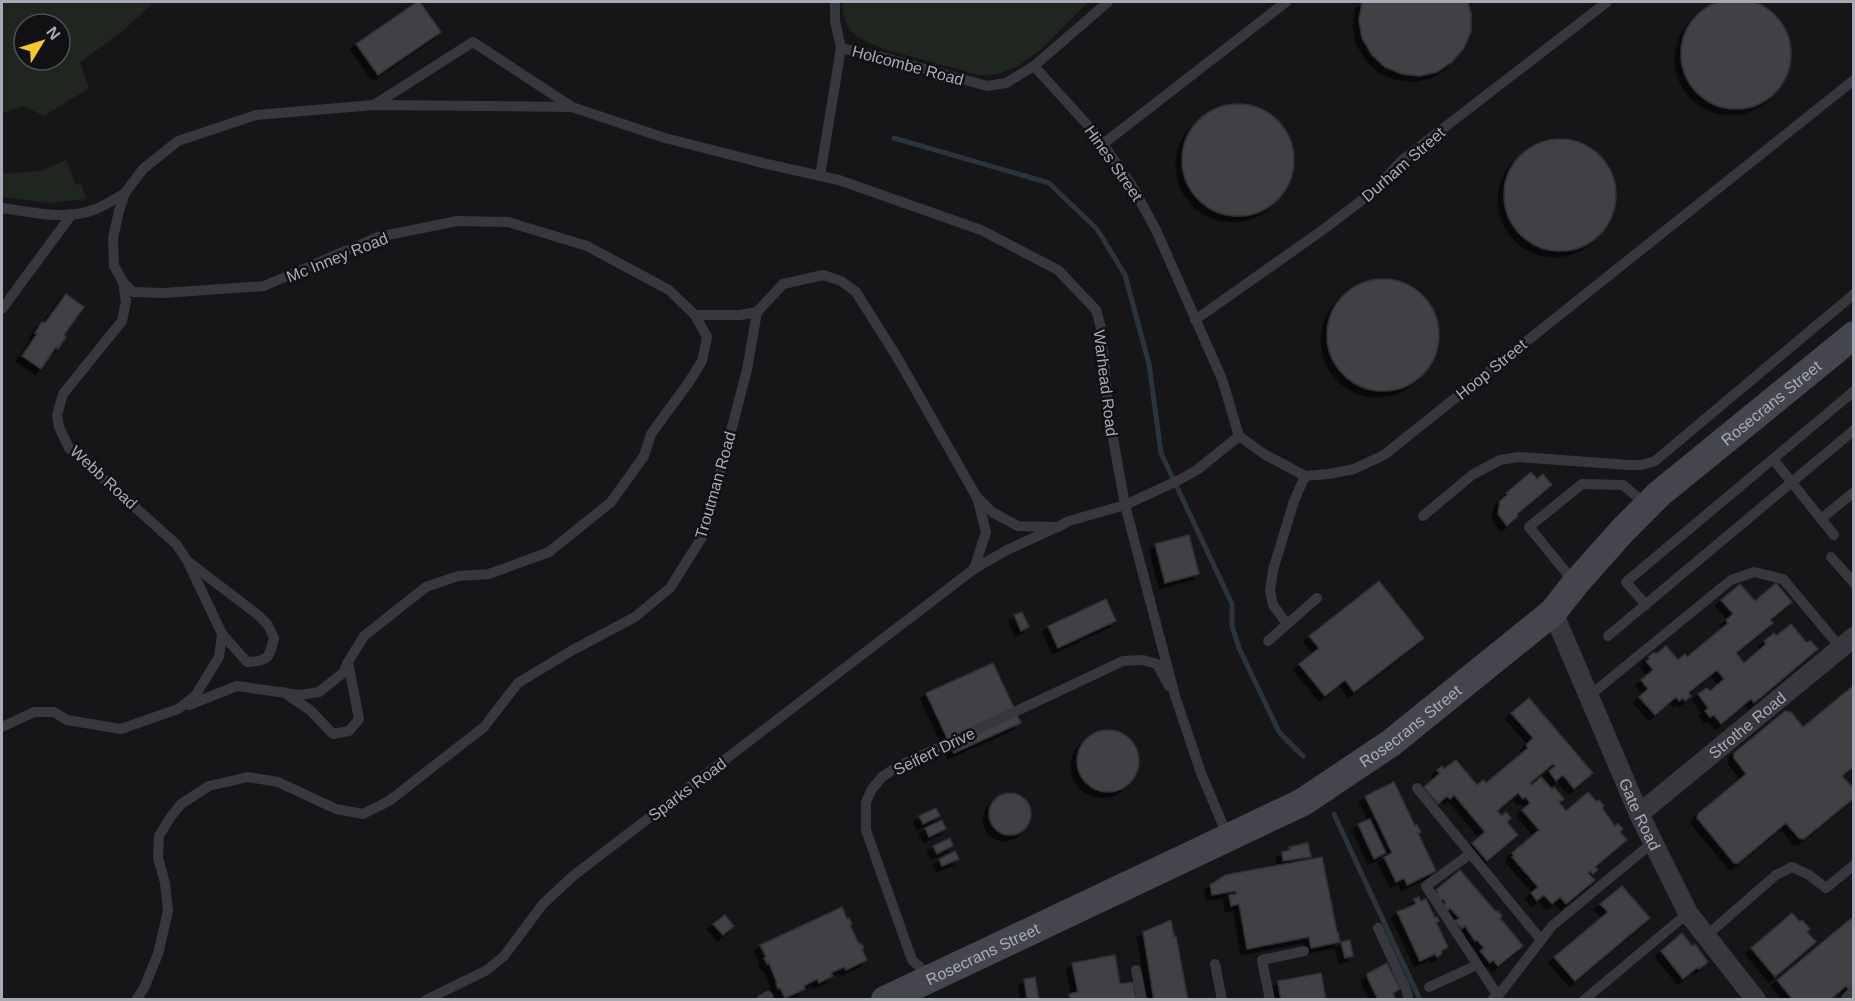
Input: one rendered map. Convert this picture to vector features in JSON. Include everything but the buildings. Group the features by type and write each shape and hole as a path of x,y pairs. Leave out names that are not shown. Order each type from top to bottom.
{"street":[{"name":"Rosecrans Street","path":"885,999 1303,802 1391,742 1553,612 1575,584 1647,506 1854,335"},
{"name":"Gate Road","path":"1553,612 1638,814 1688,913 1756,999"},
{"name":"Strothe Road","path":"1638,814 1847,642"}],"lane":[{"name":"Holcombe Road","path":"835,2 835,21 841,48 987,86 1006,83 1034,66"},
{"path":"1034,66 1097,6 1108,2"},
{"path":"1103,144 1286,2"},
{"name":"Durham Street","path":"1195,320 1374,191 1401,161 1607,2"},
{"path":"374,105 473,42 572,107"},
{"path":"820,176 841,48"},
{"name":"Hines Street","path":"1034,66 1094,132 1131,184 1156,230 1195,320"},
{"name":"Hoop Street","path":"1305,476 1354,469 1384,455 1854,80"},
{"path":"123,282 114,266 113,238 125,193 143,169 178,141 256,115 374,105 572,107"},
{"name":"Warhead Road","path":"572,107 665,138 838,180 981,230 1058,270 1096,310 1101,328 1109,416 1125,506 1175,696 1201,773 1229,838"},
{"path":"2,208 50,215 72,214 94,210 125,193"},
{"path":"2,305 72,214"},
{"name":"Mc Inney Road","path":"123,282 133,292 164,293 264,286 378,237 458,221 508,222 587,246 669,290 695,315 706,338 702,361 651,434 644,456 611,502 549,552 489,574 458,576 426,587 364,636 343,673 319,692 300,695 237,686 178,709"},
{"path":"695,315 740,315 757,312 783,284 824,275 841,281 856,292 897,357 976,496 986,532 974,569"},
{"name":"Webb Road","path":"123,282 126,302 122,321 63,394 57,415 59,427 69,448 176,544 187,561 222,634 247,662 263,661 270,656 274,638 268,625 187,561"},
{"path":"1423,516 1472,475 1500,460 1519,458 1629,465 1642,465 1655,461 1854,294"},
{"name":"Troutman Road","path":"136,999 144,988 158,954 168,911 165,882 158,858 159,836 181,804 209,786 248,777 278,782 336,809 363,814 389,801 484,727 518,683 635,616 670,588 704,534 747,370 757,312"},
{"path":"1195,320 1222,379 1239,436 1264,454 1305,476 1294,501 1273,570 1270,591 1273,605 1287,624"},
{"path":"1646,605 1626,582 1854,391"},
{"path":"1608,636 1854,430"},
{"path":"974,569 1007,550 1069,521 1125,506 1175,482 1197,470 1239,436"},
{"path":"1773,459 1834,535"},
{"path":"1575,584 1529,527 1582,484 1623,485 1647,506"},
{"path":"1821,519 1854,492"},
{"path":"976,496 992,512 1018,526 1058,526"},
{"path":"1831,557 1854,584"},
{"name":"Sparks Road","path":"426,999 487,970 504,956 543,904 573,876 974,569"},
{"path":"1589,696 1731,580 1754,572 1783,579 1847,642"},
{"path":"1268,641 1317,598"},
{"path":"2,727 34,712 54,712 67,720 121,729 178,709 195,696 219,657 222,634"},
{"name":"Seifert Drive","path":"932,978 912,960 866,830 866,802 872,789 882,777 908,762 1123,661 1143,660 1157,664 1175,696"},
{"path":"283,692 310,710 333,734 349,731 359,719 348,662"},
{"path":"1417,789 1541,940"},
{"path":"1470,854 1426,886 1477,964 1495,998 1552,926 1652,843"},
{"path":"1706,936 1776,875 1792,867 1809,875 1827,888 1854,866"},
{"path":"1584,999 1688,913"},
{"path":"1378,928 1409,999"},
{"path":"1270,999 1262,960 1304,951"},
{"path":"1215,964 1222,999"},
{"path":"1429,987 1477,964"},
{"path":"1136,970 1142,999"}],"shaded area":[{"path":"2,2 154,2 125,29 80,62 89,88 44,116 24,106 2,113"},
{"path":"843,2 1088,2 1044,47 1017,67 998,74 979,75 883,49 859,38 849,29 843,13"},
{"path":"66,160 76,185 81,183 86,199 50,203 2,197 2,174 40,171"}],"waterway":[{"path":"894,138 1049,183 1097,229 1125,275 1149,364 1161,453 1232,604 1232,626 1239,648 1279,732 1303,756"},
{"path":"1334,814 1420,1000"}]}
